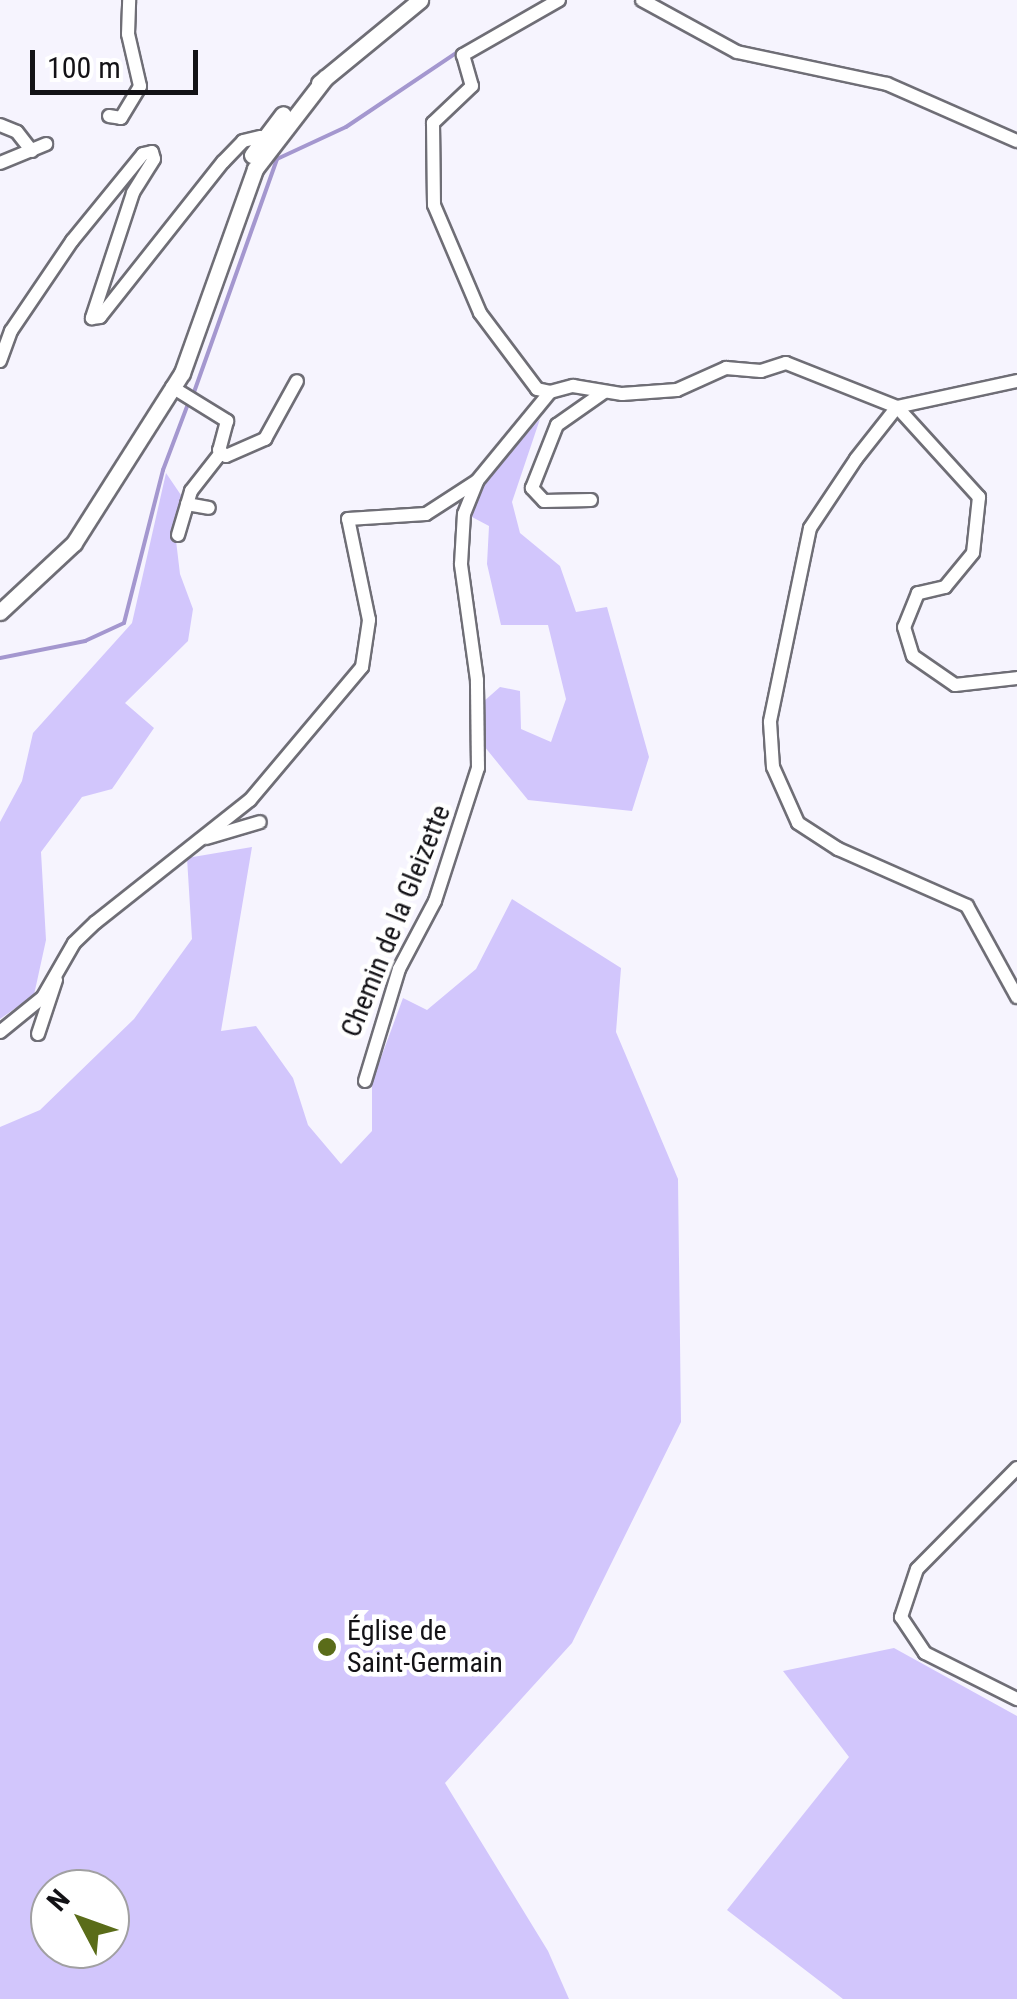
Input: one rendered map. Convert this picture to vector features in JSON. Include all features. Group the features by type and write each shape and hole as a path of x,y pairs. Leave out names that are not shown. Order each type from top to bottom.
{"main road":[{"path":"0,612 74,543 185,395 261,137 420,0"},
{"path":"237,217 268,145 326,78"}],"street":[{"path":"109,116 121,118 140,86 128,34 129,0"},
{"path":"559,0 463,56 472,86 433,122 429,167 434,206 446,220 471,296 537,388 550,392 573,386 605,392 678,390 726,368 761,370 786,362 898,406 979,497 972,552 945,587 918,593 904,627 914,656 954,685 1017,678"},
{"path":"642,0 737,52 888,84 1017,141"},
{"path":"0,125 17,132 32,151"},
{"path":"0,361 11,331 72,241 144,154 152,152 154,159 133,193 96,289 92,318 100,317 243,141 261,137"},
{"path":"0,163 46,144"},
{"path":"1017,381 898,406 810,528 770,722 772,767 798,823 838,849 967,906 1017,997"},
{"path":"220,454 265,439 298,382"},
{"name":"Chemin de la Gleizette","path":"364,1080 400,969 436,901 478,768 477,680 460,530 477,481 550,392"},
{"path":"591,500 544,501 532,488 556,425 605,392"},
{"path":"178,535 188,504 220,454 230,426 185,395"},
{"path":"38,1034 56,978 74,943 250,800 362,667 368,620 348,519 426,514 477,481"},
{"path":"188,504 209,508"},
{"path":"203,837 260,822"},
{"path":"0,1032 26,1014 56,978"},
{"path":"1017,1468 916,1570 901,1617 925,1653 1017,1699"}],"shaded area":[{"path":"540,419 512,502 520,533 560,566 576,612 607,607 649,757 632,811 528,800 484,746 483,702 500,687 520,691 521,729 551,742 566,699 548,625 501,625 487,564 489,526 472,517 483,482"},
{"path":"166,473 185,501 175,532 180,574 193,609 188,641 125,703 154,728 112,789 82,797 41,852 46,940 34,995 0,1019 0,822 22,781 33,733 132,623"},
{"path":"252,847 221,1031 256,1026 293,1078 308,1125 341,1164 372,1131 372,1082 403,998 427,1010 476,969 512,899 621,968 616,1032 678,1179 681,1422 572,1643 445,1783 548,1951 569,1999 0,1999 0,1127 40,1110 134,1019 192,939 187,858"},
{"path":"894,1648 1017,1716 1017,1999 843,1999 727,1910 849,1757 783,1671"}],"waterway":[{"path":"193,395 277,159 346,127 459,51"},
{"path":"0,658 85,641 124,623 163,470 188,404"}],"place":[{"name":"Église de Saint-Germain","path":"327,1647"}]}
